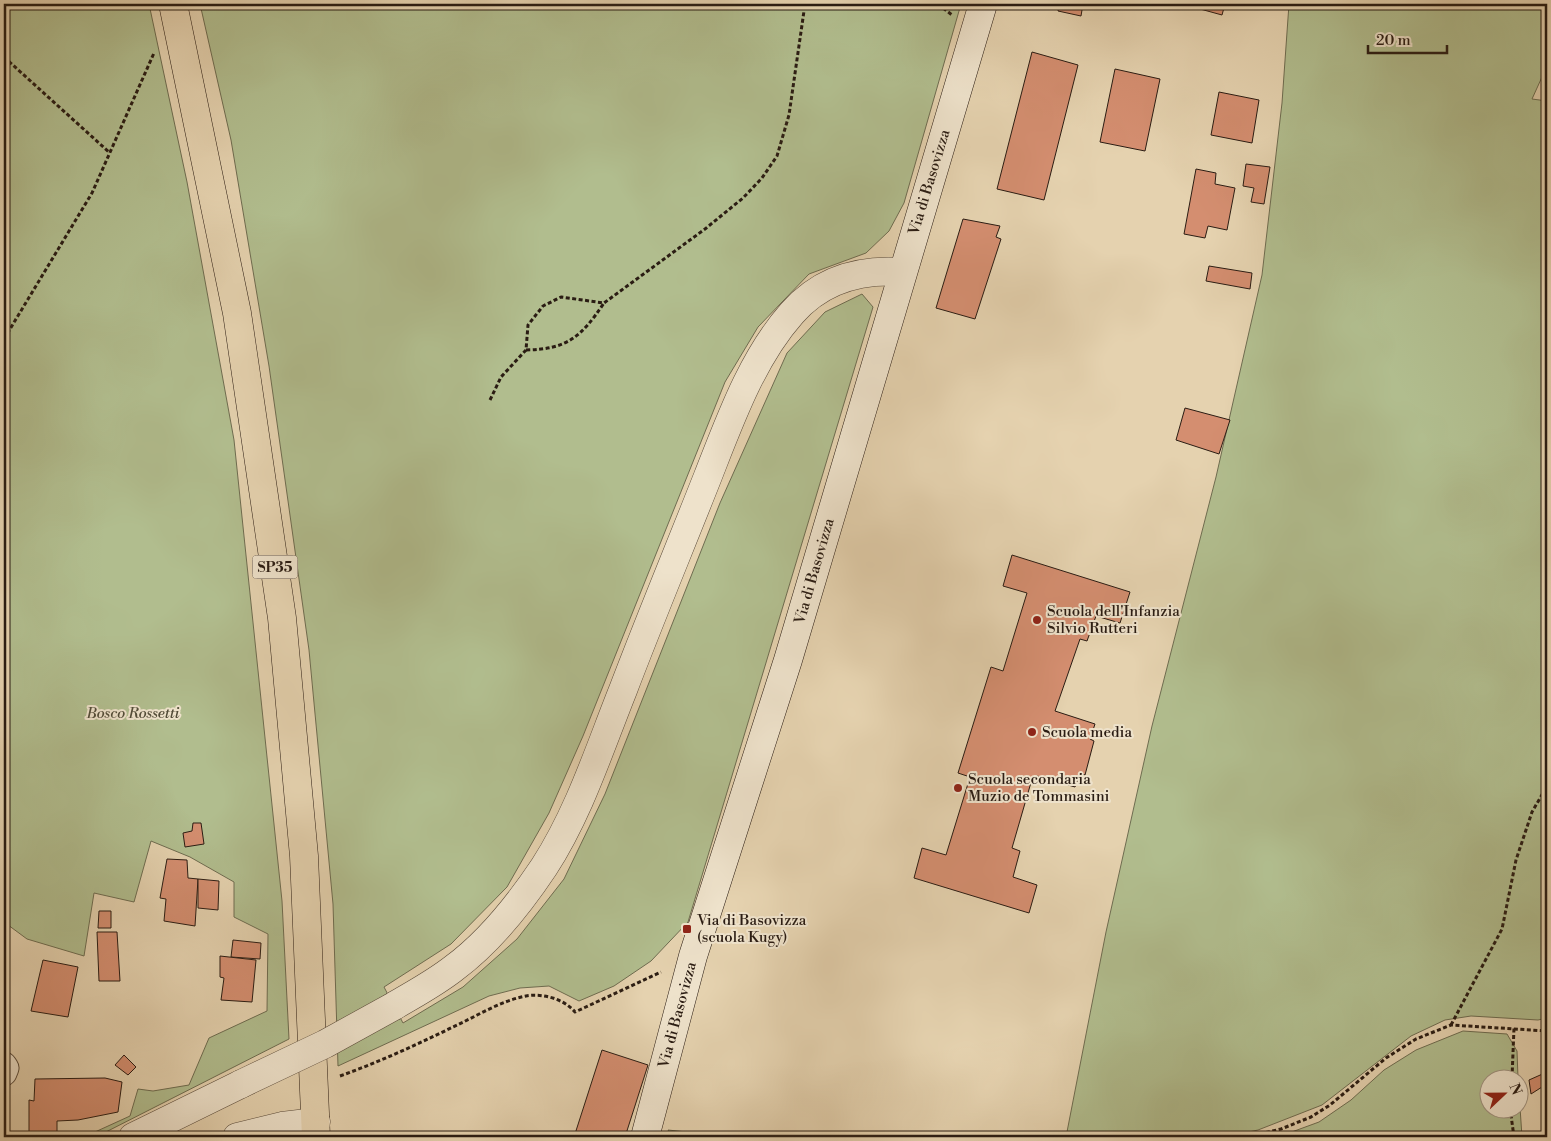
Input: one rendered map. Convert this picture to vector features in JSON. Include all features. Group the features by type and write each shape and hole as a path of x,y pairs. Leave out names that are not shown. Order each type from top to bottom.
{"main road":[{"name":"SP35","path":"173,7 237,312 282,618 304,856 316,1130"}],"street":[{"name":"Via di Basovizza","path":"645,1137 693,956 788,660 983,4"},
{"path":"133,1137 325,1044 394,1006 456,967 499,924 544,866 570,819 725,433 750,378 772,339 793,312 816,292 837,280 860,272 902,272"},
{"path":"4,1066 6,1068 4,1073"},
{"path":"237,1137 248,1133 316,1130"}],"path":[{"path":"526,350 550,350 571,340 588,328 604,303 706,229 743,198 762,178 778,156 789,115 805,4"},
{"path":"4,339 92,193 173,7"},
{"path":"4,57 110,153"},
{"path":"490,400 500,377 526,350 528,325 543,306 561,297 604,303"},
{"path":"1451,1025 1502,929 1516,860 1532,812 1547,786"},
{"path":"314,1085 370,1065 500,1003 528,996 554,998 570,1006 575,1012 614,996 693,956"},
{"path":"1248,1137 1281,1129 1330,1106 1393,1053 1416,1039 1451,1025 1547,1031"},
{"path":"1512,1068 1514,1028"},
{"path":"1511,1118 1514,1137"}],"green space":[{"name":"Bosco Rossetti","path":"4,4 149,4 187,182 234,440 282,901 289,1039 96,1137 84,1137 130,1116 138,1089 153,1091 189,1085 209,1038 267,1011 268,934 234,917 234,882 190,857 151,841 134,902 94,893 84,956 27,939 4,922"},
{"path":"200,4 961,4 904,203 889,231 866,253 809,274 758,327 725,382 583,736 549,813 507,887 451,944 384,987 403,1023 463,987 517,939 564,879 605,794 720,503 787,353 825,312 862,294 873,307 688,922 651,961 614,986 579,1001 549,986 520,988 489,996 338,1066 333,904 309,650 269,366 231,140"},
{"path":"1289,4 1547,4 1547,66 1532,99 1547,101 1547,1018 1538,1020 1471,1016 1445,1020 1411,1036 1322,1105 1258,1130 1226,1137 1066,1137 1106,932 1152,726 1216,477 1262,275 1282,103"},
{"path":"1463,1031 1507,1034 1517,1051 1518,1068 1478,1068 1478,1118 1521,1118 1522,1137 1278,1137 1319,1122 1351,1100 1384,1070 1416,1050"},
{"path":"668,1130 734,1137 672,1137"}],"building":[{"path":"1059,4 1083,4 1081,16 1058,11"},
{"path":"1182,4 1225,4 1222,15"},
{"path":"1032,52 1078,65 1044,200 997,189"},
{"path":"1115,69 1160,79 1145,151 1100,142"},
{"path":"1219,92 1259,100 1252,143 1211,135"},
{"path":"1246,164 1270,167 1264,204 1251,202 1254,188 1243,186"},
{"path":"1196,169 1216,173 1215,184 1235,188 1227,230 1208,226 1205,238 1184,234"},
{"path":"963,219 1000,226 996,237 1001,239 975,319 936,308"},
{"path":"1209,266 1252,273 1250,289 1206,281"},
{"path":"1185,408 1230,420 1219,454 1176,440"},
{"name":"Scuola media","path":"1012,555 1130,592 1120,623 1096,616 1087,641 1080,639 1055,711 1095,724 1090,739 1094,741 1085,775 1080,773 1075,787 1037,776 1036,780 1032,779 1012,848 1020,851 1013,877 1037,885 1029,913 914,878 922,848 946,855 970,777 958,773 991,667 1003,671 1027,593 1003,586"},
{"path":"193,823 201,823 204,844 185,847 183,833 192,831"},
{"path":"167,859 187,860 188,878 198,879 195,926 164,921 166,899 160,898"},
{"path":"198,879 219,881 218,910 198,908"},
{"path":"99,911 111,911 111,928 98,928"},
{"path":"97,932 117,932 120,981 99,981"},
{"path":"233,940 261,943 260,959 231,957"},
{"path":"220,956 256,960 252,1002 221,1000 224,978 220,977"},
{"path":"43,960 78,967 68,1017 31,1011"},
{"path":"602,1050 648,1065 625,1137 574,1137"},
{"path":"124,1055 136,1067 128,1075 115,1065"},
{"path":"1547,1072 1547,1097 1542,1087 1531,1094 1529,1080"},
{"path":"105,1078 122,1082 118,1112 78,1120 57,1121 57,1137 29,1135 29,1100 34,1101 35,1079"}],"place":[{"name":"Scuola dell'Infanzia Silvio Rutteri","path":"1037,620"},
{"name":"Scuola media","path":"1032,732"},
{"name":"Scuola secondaria Muzio de Tommasini","path":"958,788"},
{"name":"Via di Basovizza (scuola Kugy)","path":"687,929"}]}
